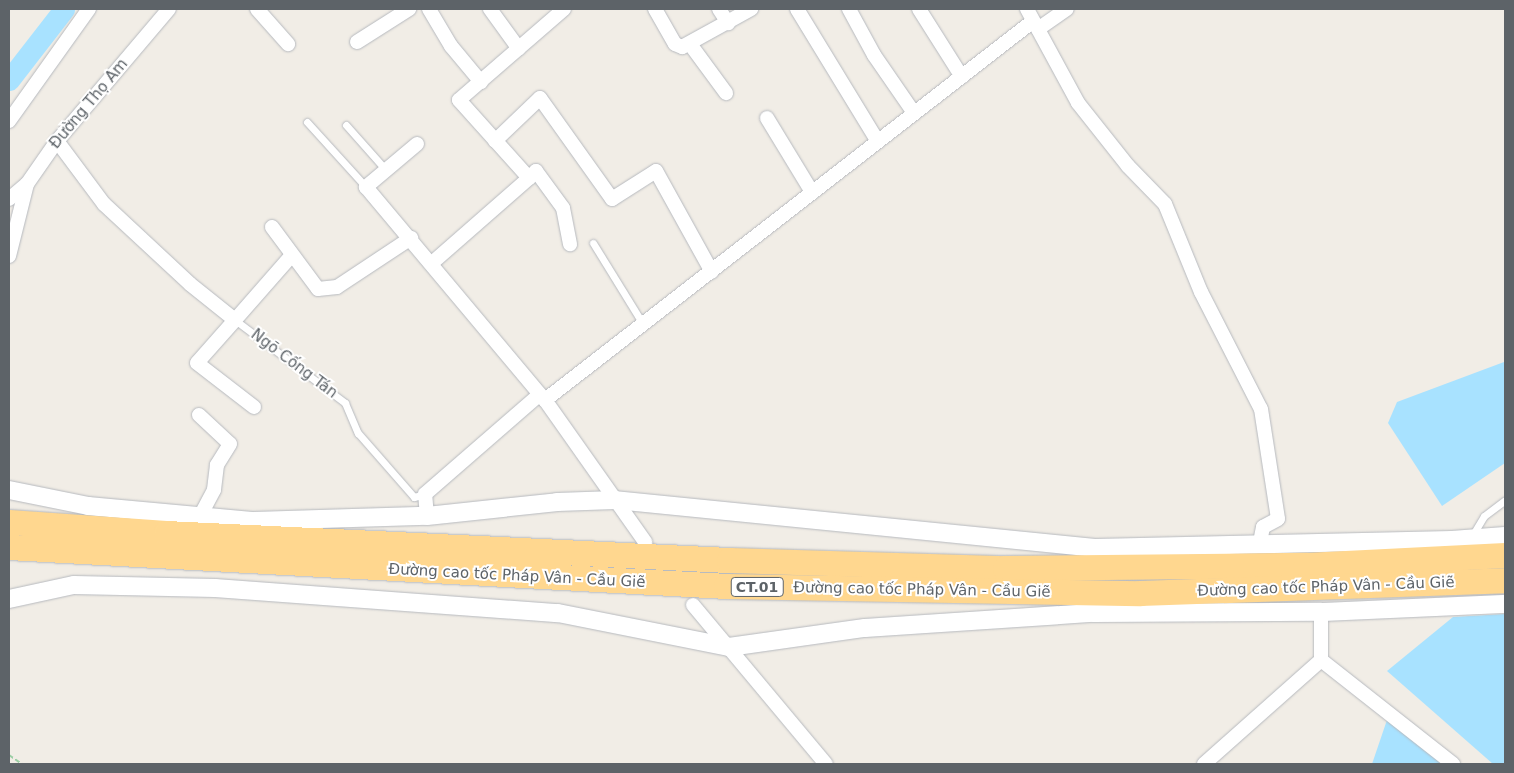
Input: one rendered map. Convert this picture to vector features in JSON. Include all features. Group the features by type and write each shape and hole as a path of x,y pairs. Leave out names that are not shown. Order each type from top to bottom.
{"highway":[{"name":"Đường cao tốc Pháp Vân - Cầu Giẽ","path":"9,522 166,534 550,552 1005,568 1306,564 1505,555"},
{"name":"Đường cao tốc Pháp Vân - Cầu Giẽ","path":"9,547 162,558 776,588 1140,593 1505,580"}],"street":[{"path":"9,121 89,9"},
{"name":"Đường Thọ Am","path":"9,199 27,184 57,141 169,9"},
{"path":"257,9 288,44"},
{"path":"357,42 409,9"},
{"path":"429,9 451,46 481,82"},
{"path":"490,9 519,49"},
{"path":"529,178 459,100 564,9"},
{"path":"655,9 676,44 682,47 751,9"},
{"path":"719,9 728,23"},
{"path":"797,9 877,140"},
{"path":"849,9 874,55 914,113"},
{"path":"919,9 962,77"},
{"path":"427,516 425,494 543,397 712,272 877,140 962,77 1032,20 1066,9"},
{"path":"1032,20 1078,103 1128,166 1165,204 1201,292 1261,409 1278,520 1263,527 1260,543"},
{"path":"690,44 726,93"},
{"path":"495,140 540,98 612,200 656,171 712,272"},
{"path":"767,118 812,192"},
{"path":"57,141 104,204 190,284 235,320"},
{"path":"417,144 366,187 411,238 543,397 645,542"},
{"path":"432,263 536,171 563,208 570,244"},
{"path":"9,256 27,184"},
{"path":"272,227 318,289 337,287 411,238"},
{"path":"254,406 197,363 292,255"},
{"path":"198,415 230,444 218,465 214,490 200,516"},
{"path":"9,490 88,506 254,520 427,516 557,502 615,500 1096,548 1505,536"},
{"path":"9,599 74,585 215,588 558,614 688,642 729,647 866,628 1093,613 1321,612 1505,604"},
{"path":"693,605 826,764"},
{"path":"1204,764 1322,660 1321,612"},
{"path":"1322,660 1453,764"}],"lane":[{"path":"307,122 366,187"},
{"path":"346,125 386,170"},
{"path":"593,243 643,324"},
{"name":"Ngõ Cống Tán","path":"235,320 345,403 358,433 414,497 425,494"},
{"path":"1471,538 1484,516 1505,500"}],"path":[{"path":"9,755 22,764"}],"water":[{"path":"1504,362 1505,463 1442,506 1388,423 1397,402"},
{"path":"1505,614 1505,764 1493,764 1387,671 1453,617"},
{"path":"1388,717 1446,764 1372,764"}],"waterway":[{"path":"9,80 64,9"}]}
